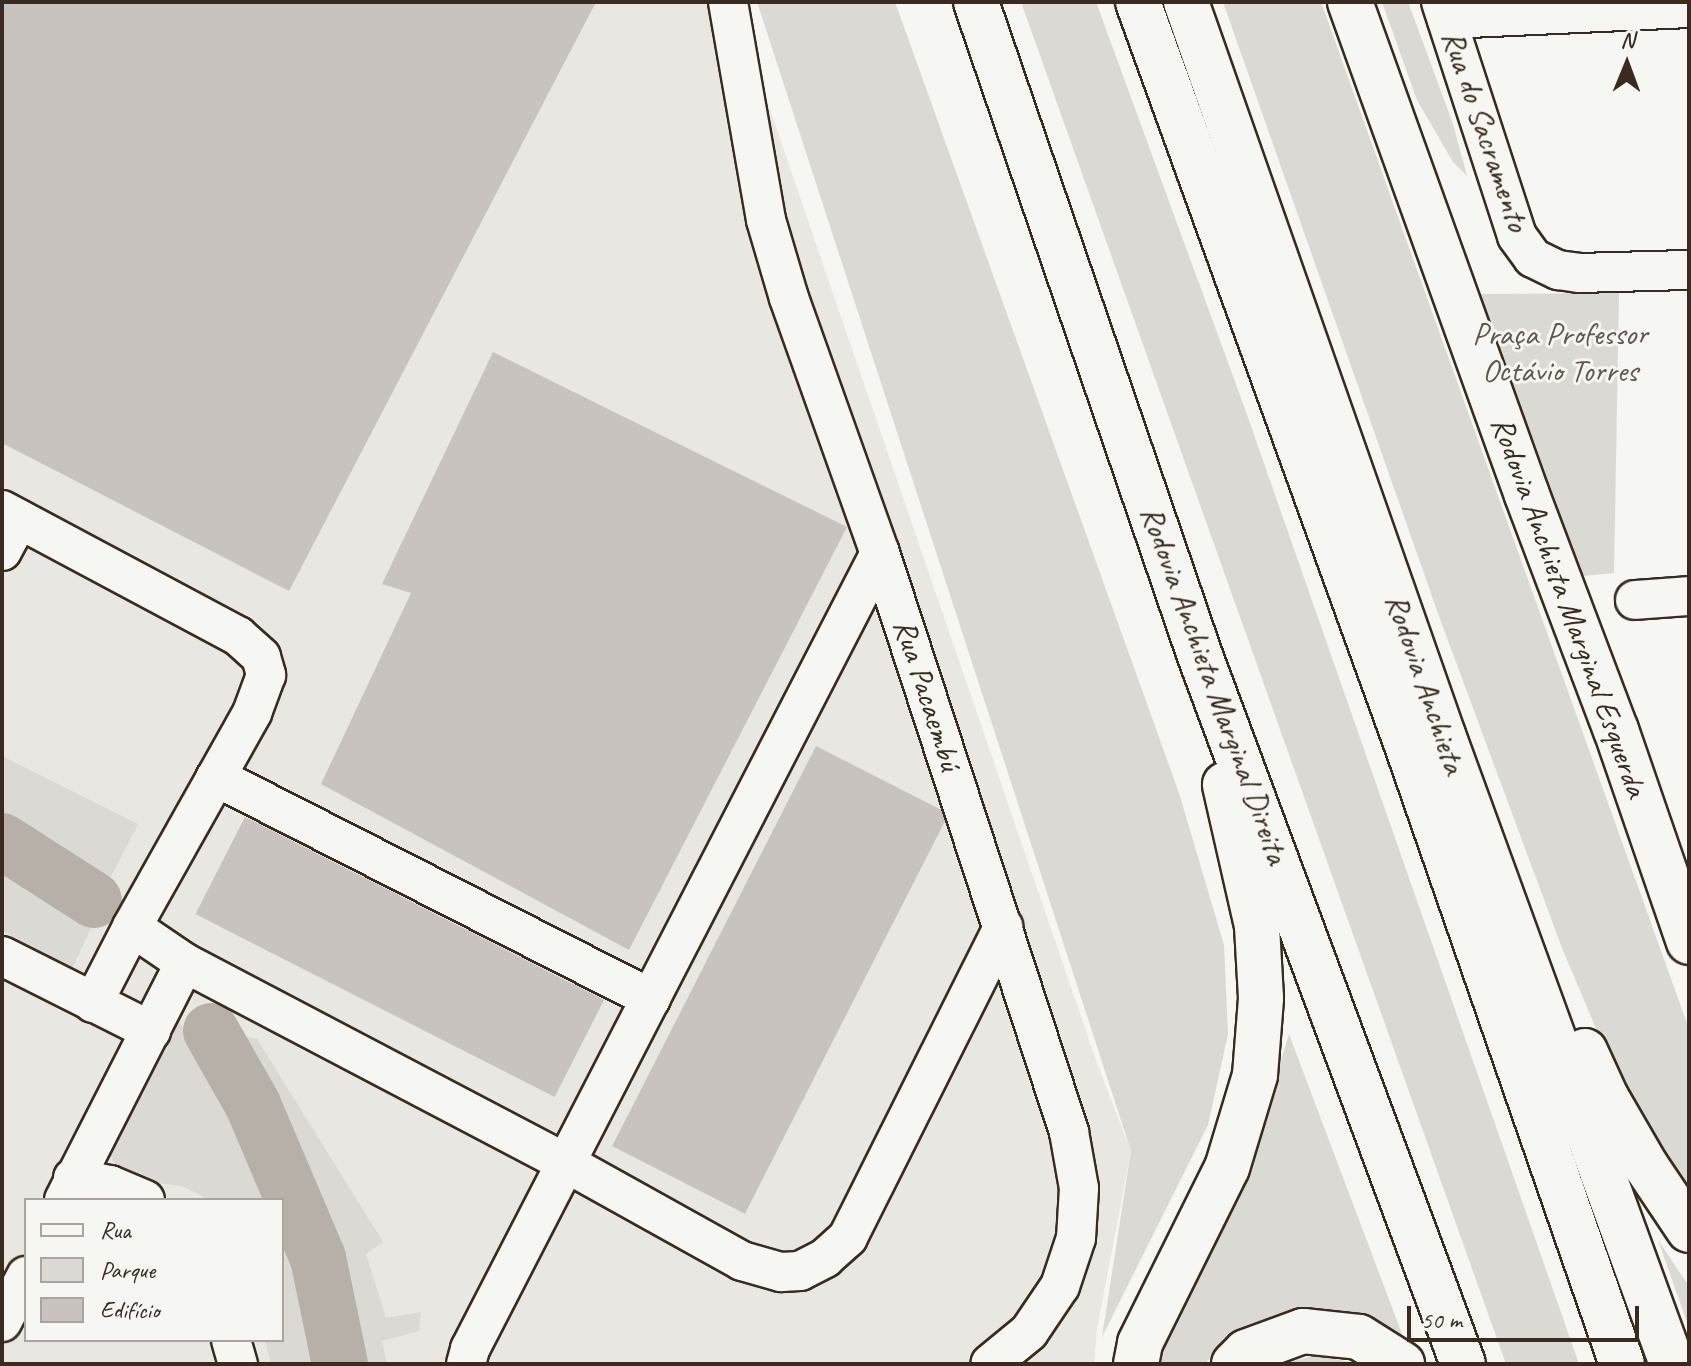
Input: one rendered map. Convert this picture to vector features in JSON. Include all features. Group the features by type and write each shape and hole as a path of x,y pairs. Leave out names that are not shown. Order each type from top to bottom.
{"highway":[{"name":"Rodovia Anchieta Marginal Direita","path":"976,2 1199,653 1463,1364"},
{"name":"Rodovia Anchieta","path":"1138,2 1407,745 1622,1364"},
{"name":"Rodovia Anchieta","path":"1186,2 1443,735 1672,1364"},
{"name":"Rodovia Anchieta Marginal Esquerda","path":"1350,2 1527,495 1616,730 1689,942"},
{"path":"1136,1364 1140,1343 1227,1168 1255,1075 1258,1044 1261,998 1257,926 1199,653"},
{"path":"1616,730 1689,868"},
{"path":"1443,735 1606,1097 1689,1230"},
{"path":"1234,1364 1246,1352 1303,1331 1359,1337 1402,1364"}],"street":[{"name":"Rua Pacaembú","path":"728,2 766,220 789,298 880,553 1069,1132 1079,1188 1076,1238 1060,1286 1029,1332 990,1364"},
{"path":"1444,10 1689,8"},
{"name":"Rua do Sacramento","path":"1444,10 1517,236 1533,258 1558,270 1579,273 1689,270"},
{"path":"8,527 238,636 261,657 266,675 252,713 93,1003"},
{"path":"466,1364 880,553"},
{"path":"1635,600 1689,596"},
{"path":"216,777 651,999"},
{"path":"132,927 185,963 566,1163 742,1261 781,1272 800,1271 825,1258 848,1237 1003,927"},
{"path":"2,956 151,1031"},
{"path":"69,1189 185,963"},
{"path":"69,1189 110,1185 140,1198"},
{"path":"2,1322 24,1280"},
{"path":"232,1342 238,1364"},
{"path":"247,1342 252,1364"}],"shaded area":[{"path":"2,2 733,2 1098,1066 1131,1151 1097,1329 1094,1364 2,1364"}],"green space":[{"path":"757,2 895,2 1179,793 1224,945 1228,1034 1208,1125 1102,1337 1131,1151"},
{"path":"1021,2 1096,2 1245,409 1579,1364 1506,1364"},
{"path":"1223,2 1321,2 1689,1029 1689,1200 1611,1064 1562,948 1440,619"},
{"path":"1382,2 1408,2 1453,124 1467,176 1453,162 1417,100"},
{"name":"Praça Professor Octávio Torres","path":"1619,293 1614,573 1573,577 1479,294"},
{"path":"2,756 138,824 103,892 2,826"},
{"path":"2,859 95,919 72,969 2,930"},
{"path":"175,1015 243,1117 278,1198 206,1198 182,1186 123,1179 110,1155"},
{"path":"224,1033 257,1039 383,1242 366,1254 386,1318 421,1312 419,1331 382,1341 387,1364 348,1364 327,1250 264,1103"},
{"path":"1289,1034 1408,1350 1255,1328 1220,1346 1205,1364 1152,1364 1248,1168"},
{"path":"284,1212 307,1264 327,1364 271,1364 266,1342 284,1342"},
{"path":"1658,1240 1689,1286 1689,1328"},
{"path":"1318,1355 1357,1364 1280,1364"}],"building":[{"path":"2,2 596,2 289,591 2,443"},
{"path":"493,352 847,527 629,950 321,784 411,593 382,584"},
{"path":"816,746 949,814 745,1214 612,1146"},
{"path":"245,817 604,1000 555,1097 196,914"}],"waterway":[{"path":"2,841 94,900"},
{"path":"211,1031 253,1105 318,1258 340,1364"}]}
